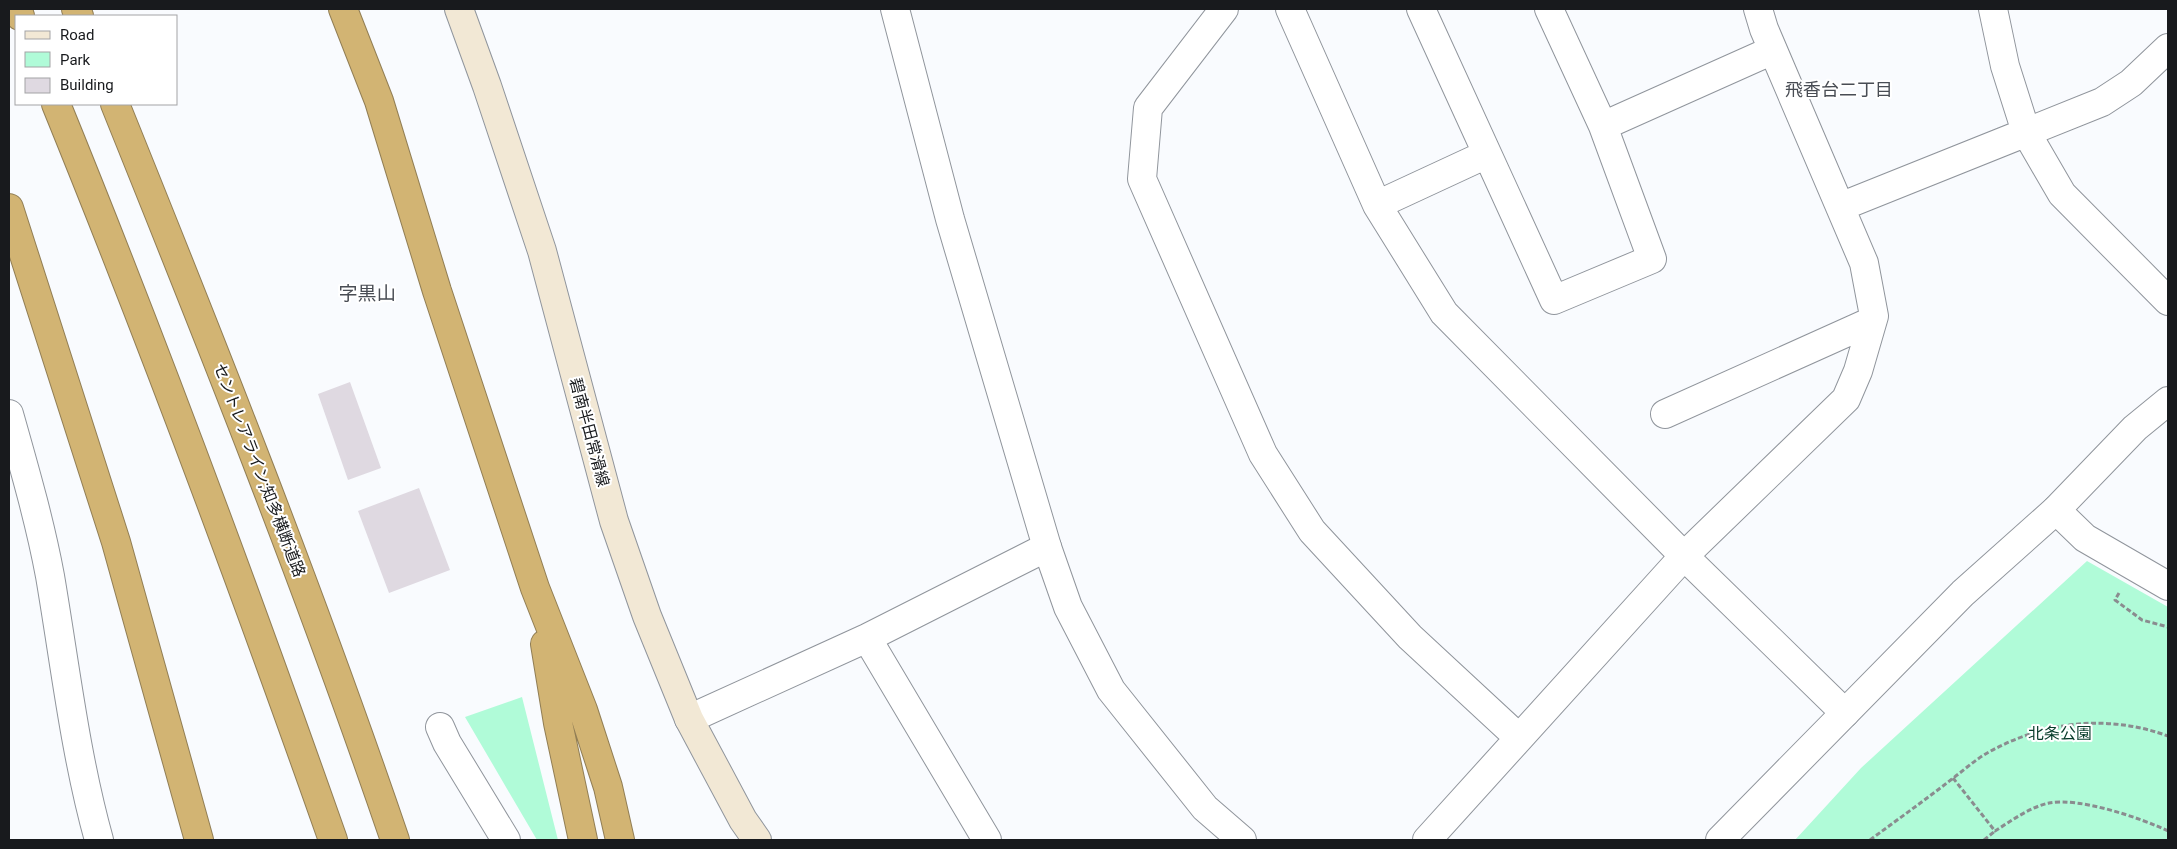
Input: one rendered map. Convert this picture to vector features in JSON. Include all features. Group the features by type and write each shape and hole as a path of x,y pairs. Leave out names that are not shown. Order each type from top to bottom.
{"highway":[{"path":"343,9 379,100 437,291 535,588 583,710 608,787 620,840"},
{"path":"56,105 183,426 265,646 333,840"},
{"name":"セントレアライン;知多横断道路","path":"115,105 218,358 300,574 394,840"},
{"path":"9,208 116,542 199,840"},
{"path":"535,588 558,722 583,840"}],"main road":[{"name":"碧南半田常滑線","path":"459,9 488,86 542,251 614,521 646,616 689,719 743,820 757,840"}],"street":[{"path":"895,9 950,219 1047,548 1068,607 1110,690 1205,808 1242,840"},
{"path":"1224,9 1148,108 1142,179 1263,454 1312,531 1410,637 1520,738"},
{"path":"1290,9 1377,205 1444,314 1684,556 1845,713"},
{"path":"1421,9 1554,300 1652,259 1602,126 1549,9"},
{"path":"1428,840 1684,556 1846,399 1858,371 1874,316 1864,263 1758,9"},
{"path":"1993,9 2005,66 2026,132 2062,194 2168,301"},
{"path":"1840,207 2102,102 2131,83 2168,48"},
{"path":"1602,126 1774,50"},
{"path":"1377,205 1487,154"},
{"path":"1665,414 1872,321"},
{"path":"1720,840 1963,593 2056,510 2135,428 2168,401"},
{"path":"9,414 49,573 91,812 100,840"},
{"path":"2056,510 2086,538 2168,586"},
{"path":"689,719 867,638 1047,548"},
{"path":"867,638 987,840"},
{"path":"440,727 447,742 506,840"}],"path":[{"path":"1870,840 1988,753 2017,738 2042,730 2076,723 2109,723 2149,729 2168,736"},
{"path":"1954,778 1995,831"},
{"path":"1984,840 2023,813 2050,803 2105,808 2168,831"}],"green space":[{"name":"北条公園","path":"2087,561 2168,607 2168,840 1795,840 1861,768"},
{"path":"522,697 558,840 537,840 465,717"}],"building":[{"path":"350,382 381,468 348,480 318,394"},
{"path":"419,488 450,570 389,593 358,511"}],"district":[{"name":"飛香台二丁目","path":"1839,90"},
{"name":"字黒山","path":"367,293"}]}
